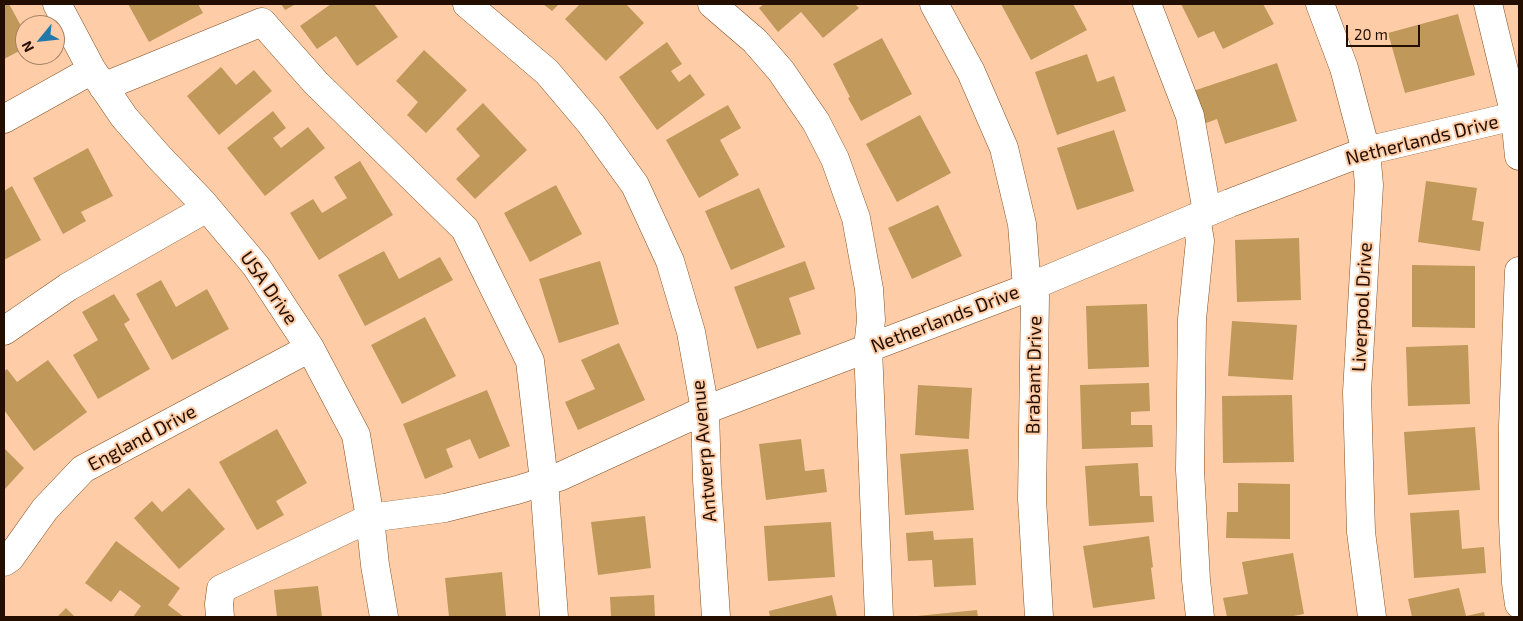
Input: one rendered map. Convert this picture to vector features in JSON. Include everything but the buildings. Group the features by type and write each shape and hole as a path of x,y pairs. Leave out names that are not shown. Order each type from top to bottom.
{"street":[{"name":"USA Drive","path":"57,4 98,79 130,124 256,266 310,348 356,435 384,617"},
{"name":"Antwerp Avenue","path":"467,4 547,72 592,124 635,185 670,261 691,332 705,410 707,480 716,617"},
{"path":"712,4 755,41 781,71 816,122 835,159 856,218 869,289 871,320 868,348 879,617"},
{"name":"Brabant Drive","path":"934,4 971,72 1004,148 1022,224 1027,288 1035,296 1032,499 1039,617"},
{"path":"1147,4 1190,116 1202,215 1192,319 1190,470 1200,617"},
{"name":"Liverpool Drive","path":"1320,4 1344,68 1366,151 1369,186 1357,392 1361,532 1372,617"},
{"path":"1488,4 1517,115 1519,156"},
{"path":"4,119 98,79 262,22 316,83 465,229 530,361 544,481 554,617"},
{"name":"Netherlands Drive","path":"220,617 221,589 370,518 445,508 560,478 705,410 1027,288 1202,215 1366,151 1517,115"},
{"path":"4,331 68,287 206,208"},
{"path":"1519,271 1513,426 1513,522 1519,604"},
{"name":"England Drive","path":"4,562 10,558 45,509 83,469 310,348"}]}
